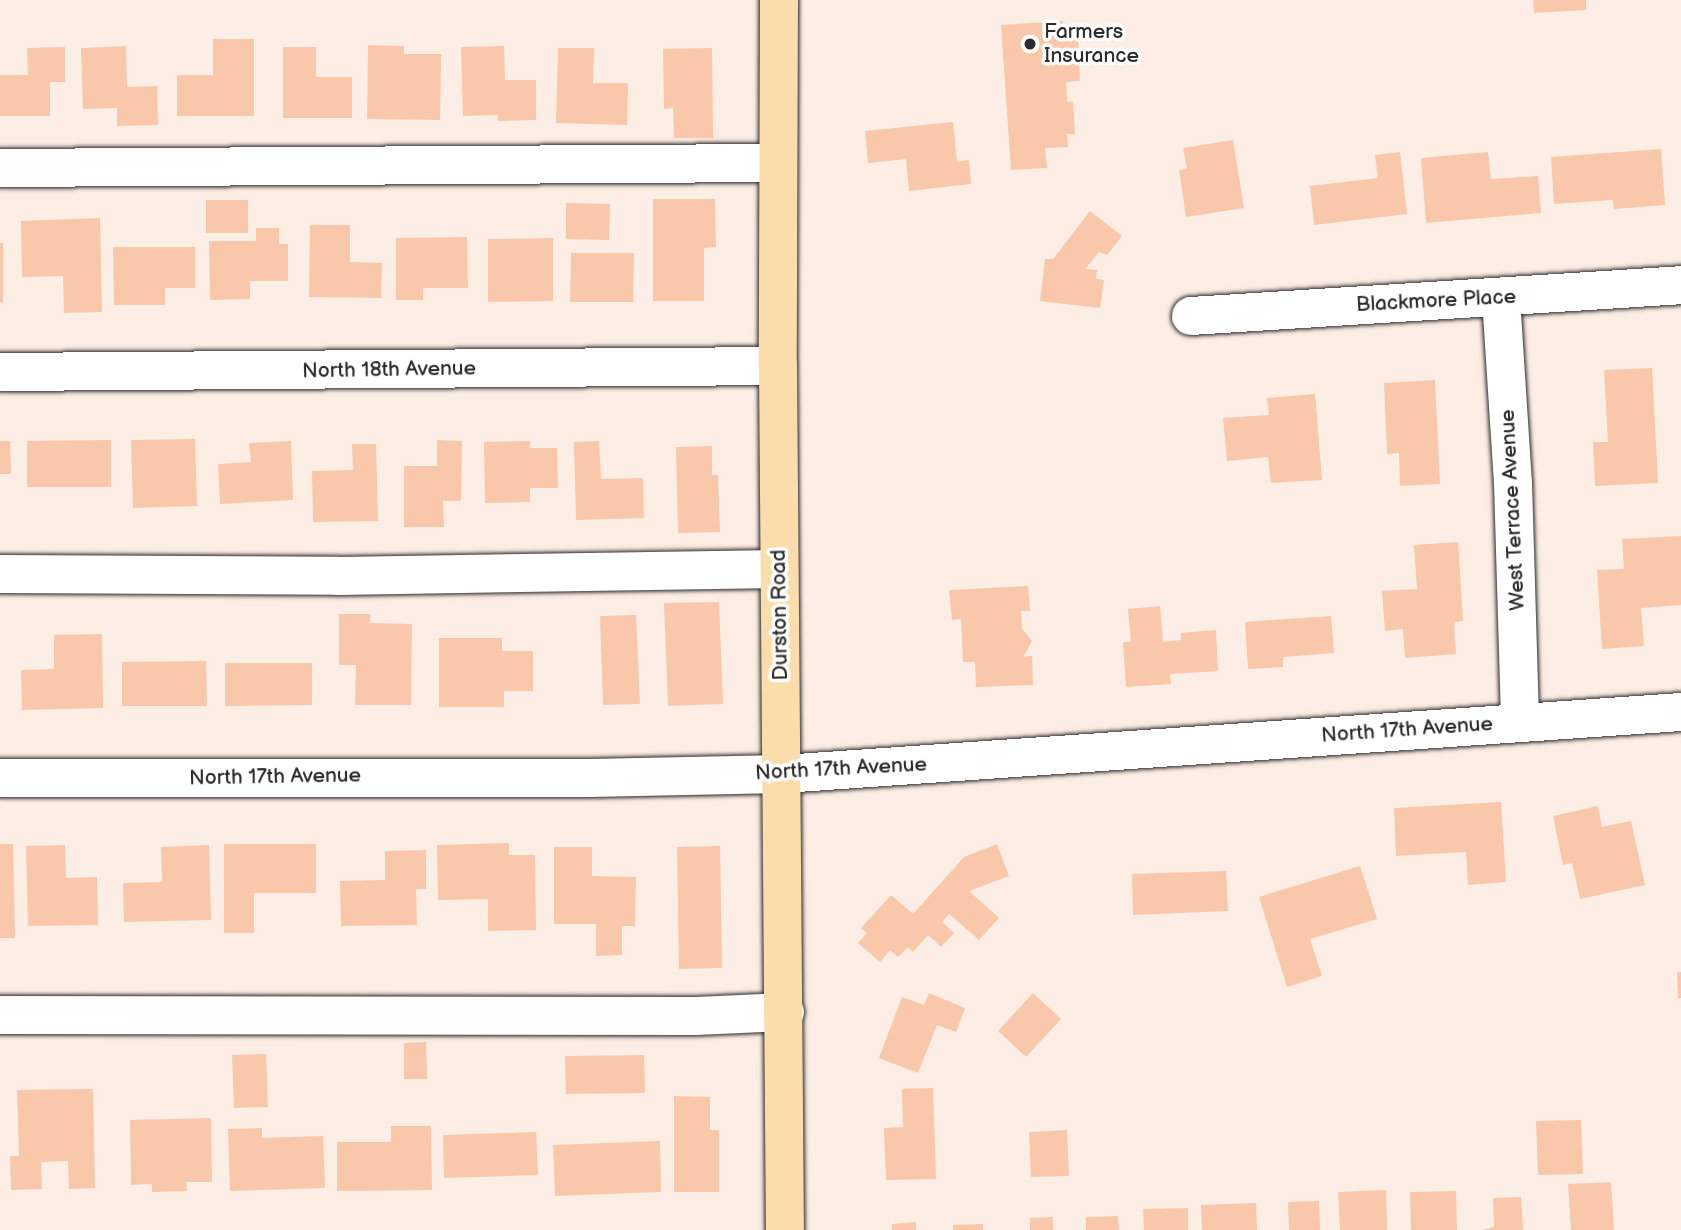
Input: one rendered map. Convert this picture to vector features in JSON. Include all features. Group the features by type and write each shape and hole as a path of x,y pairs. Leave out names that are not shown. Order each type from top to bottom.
{"main road":[{"name":"Durston Road","path":"779,0 778,366 785,1230"}],"street":[{"path":"0,168 778,163"},
{"name":"Blackmore Place","path":"1191,316 1681,285"},
{"name":"West Terrace Avenue","path":"1501,298 1513,483 1520,722"},
{"name":"North 18th Avenue","path":"0,372 778,366"},
{"path":"0,574 338,576 779,569"},
{"name":"North 17th Avenue","path":"0,778 590,778 783,774 1681,712"},
{"path":"0,1015 435,1017 785,1012"}],"building":[{"path":"1533,0 1586,0 1586,10 1534,13"},
{"path":"1063,21 1065,40 1078,39 1080,81 1066,82 1067,102 1073,101 1075,134 1067,134 1068,147 1045,148 1047,168 1011,170 1001,25"},
{"path":"213,39 254,39 254,116 177,116 177,75 213,75"},
{"path":"368,45 404,46 404,54 441,54 440,120 367,119"},
{"path":"126,46 127,87 157,86 158,125 117,126 117,108 83,109 81,48"},
{"path":"504,46 505,80 536,80 536,120 498,121 498,115 463,116 461,47"},
{"path":"65,47 65,82 50,82 50,116 0,116 0,75 28,75 27,48"},
{"path":"283,47 316,47 316,77 352,77 352,118 283,118"},
{"path":"558,48 594,48 593,83 628,83 627,125 556,123"},
{"path":"712,48 713,138 674,138 673,108 664,109 663,49"},
{"path":"953,122 957,162 969,160 971,184 909,191 906,159 868,163 865,131"},
{"path":"1233,140 1244,208 1186,217 1179,170 1187,169 1183,148"},
{"path":"1661,149 1665,205 1614,209 1613,200 1554,204 1551,157"},
{"path":"1400,152 1407,214 1314,225 1310,186 1378,178 1375,155"},
{"path":"1488,152 1491,179 1538,176 1541,213 1426,223 1421,158"},
{"path":"653,199 715,199 716,247 704,248 704,301 653,301"},
{"path":"206,200 248,200 248,233 206,233"},
{"path":"566,203 610,204 609,240 566,239"},
{"path":"1090,211 1122,236 1107,255 1099,252 1085,269 1097,270 1096,279 1104,280 1100,308 1040,301 1045,259 1053,259"},
{"path":"100,218 102,312 64,313 63,276 22,277 21,221"},
{"path":"310,225 350,225 350,262 382,263 381,298 309,297"},
{"path":"256,228 279,228 279,244 288,244 288,281 250,281 250,299 210,300 209,241 256,241"},
{"path":"467,237 468,288 423,288 423,300 396,300 396,238"},
{"path":"553,238 553,301 488,302 488,239"},
{"path":"0,243 3,243 3,302 0,302"},
{"path":"113,247 195,247 195,288 165,288 165,305 114,305"},
{"path":"571,253 634,253 633,302 570,302"},
{"path":"1652,368 1658,483 1595,486 1593,442 1608,442 1604,370"},
{"path":"1435,380 1440,484 1400,486 1399,453 1387,454 1384,383"},
{"path":"1315,394 1322,480 1271,483 1268,457 1227,461 1223,418 1269,415 1267,398"},
{"path":"195,439 197,506 133,508 131,440"},
{"path":"111,440 111,487 27,487 27,441"},
{"path":"437,440 462,441 461,501 443,501 444,527 404,527 404,466 437,466"},
{"path":"0,441 10,441 11,474 0,474"},
{"path":"291,441 293,500 220,504 218,464 251,462 249,443"},
{"path":"530,441 530,448 557,448 558,488 530,488 530,502 485,503 484,442"},
{"path":"599,441 601,479 643,478 644,518 576,520 574,442"},
{"path":"352,444 376,444 378,521 313,522 312,471 353,470"},
{"path":"712,446 712,475 718,475 720,532 678,533 676,447"},
{"path":"1681,536 1681,605 1641,608 1644,646 1602,649 1597,570 1624,569 1622,539"},
{"path":"1458,542 1463,621 1454,622 1456,654 1405,658 1403,629 1385,631 1382,591 1417,589 1414,545"},
{"path":"1028,586 1030,611 1021,611 1022,629 1032,641 1023,657 1032,656 1033,685 976,687 975,662 963,662 961,619 952,620 949,590"},
{"path":"719,602 723,704 668,706 664,603"},
{"path":"1160,606 1163,642 1181,640 1181,633 1216,630 1218,671 1170,674 1171,684 1126,687 1123,642 1131,642 1128,609"},
{"path":"339,614 370,614 370,623 412,624 411,705 355,705 356,665 339,665"},
{"path":"636,615 640,704 603,705 600,616"},
{"path":"1331,616 1334,653 1283,657 1283,667 1248,669 1245,622"},
{"path":"102,634 103,708 22,710 21,670 54,669 54,635"},
{"path":"439,638 502,638 502,651 533,651 533,691 504,691 504,707 439,707"},
{"path":"206,661 207,706 122,706 122,662"},
{"path":"225,663 312,663 312,705 225,706"},
{"path":"1501,802 1506,882 1468,885 1466,852 1396,856 1394,808"},
{"path":"1598,806 1602,827 1631,821 1645,885 1580,899 1572,863 1563,865 1553,816"},
{"path":"509,843 509,855 535,855 536,930 488,931 488,899 438,900 437,845"},
{"path":"0,844 13,844 15,938 0,938"},
{"path":"224,844 316,844 316,893 254,893 254,933 224,933"},
{"path":"997,844 1009,876 969,891 999,918 979,940 949,914 942,922 954,933 941,947 928,935 913,952 908,947 898,957 890,950 880,962 858,943 867,933 861,928 891,895 913,914 964,857"},
{"path":"65,845 66,878 97,877 98,925 28,926 26,846"},
{"path":"209,845 211,920 124,922 123,883 162,882 161,847"},
{"path":"720,846 722,968 679,969 677,847"},
{"path":"554,847 592,847 592,876 636,877 635,926 622,926 622,955 596,956 596,924 554,924"},
{"path":"426,850 426,889 416,889 417,925 341,926 340,881 385,880 385,851"},
{"path":"1360,866 1377,919 1310,939 1322,976 1287,987 1259,897"},
{"path":"1226,871 1228,911 1133,915 1132,874"},
{"path":"1677,972 1681,972 1681,998 1678,998"},
{"path":"929,993 965,1008 956,1032 937,1025 918,1073 879,1058 902,997 924,1005"},
{"path":"1033,993 1061,1019 1026,1057 998,1031"},
{"path":"426,1042 427,1079 404,1079 404,1043"},
{"path":"266,1054 268,1107 234,1108 232,1055"},
{"path":"644,1055 645,1093 566,1094 565,1056"},
{"path":"933,1088 936,1179 886,1180 884,1128 903,1127 902,1089"},
{"path":"93,1089 95,1188 69,1189 68,1161 41,1162 42,1189 11,1190 10,1156 19,1156 17,1090"},
{"path":"674,1096 710,1097 710,1130 719,1130 719,1192 674,1192"},
{"path":"211,1118 212,1182 186,1182 187,1191 152,1192 152,1184 131,1185 130,1120"},
{"path":"1581,1120 1583,1174 1538,1175 1536,1121"},
{"path":"391,1126 431,1126 432,1190 337,1191 337,1142 391,1142"},
{"path":"262,1128 262,1138 323,1136 325,1188 230,1191 228,1129"},
{"path":"1067,1130 1069,1176 1031,1177 1029,1132"},
{"path":"536,1132 538,1175 444,1178 443,1135"},
{"path":"660,1141 661,1192 555,1196 553,1145"},
{"path":"1611,1182 1614,1230 1571,1230 1568,1184"},
{"path":"1386,1190 1387,1230 1340,1230 1338,1192"},
{"path":"1456,1191 1457,1230 1411,1230 1410,1192"},
{"path":"1521,1197 1523,1230 1482,1230 1494,1227 1493,1198"},
{"path":"1319,1201 1320,1230 1289,1230 1288,1202"},
{"path":"1256,1203 1257,1230 1202,1230 1201,1205"},
{"path":"1188,1208 1188,1230 1144,1230 1143,1209"},
{"path":"1118,1216 1119,1230 1086,1230 1086,1217"},
{"path":"1053,1217 1053,1230 1030,1230 1030,1218"},
{"path":"916,1222 916,1230 892,1230 892,1224"},
{"path":"983,1224 983,1230 953,1230 953,1225"}],"place":[{"name":"Farmers Insurance","path":"1030,44"}]}
